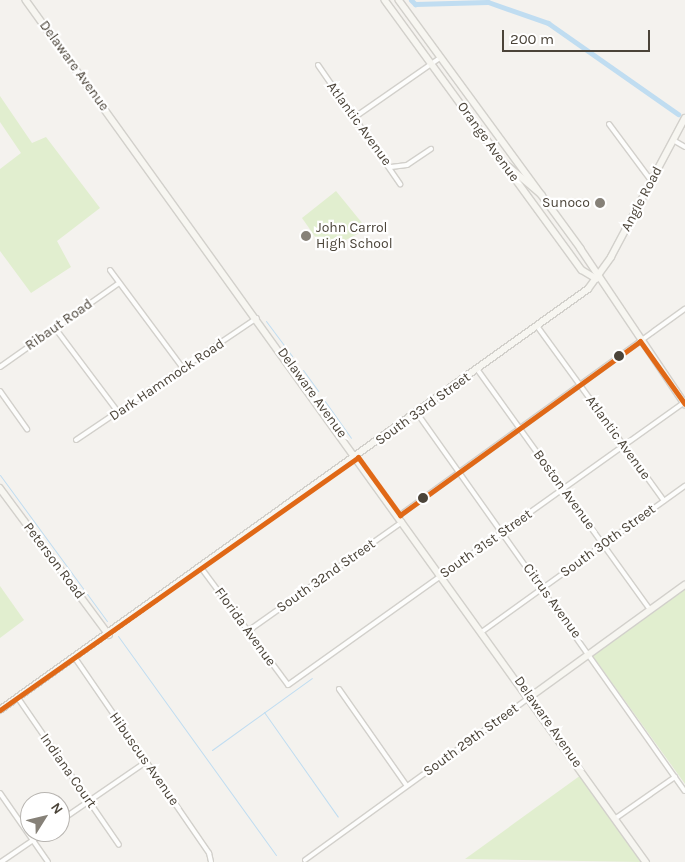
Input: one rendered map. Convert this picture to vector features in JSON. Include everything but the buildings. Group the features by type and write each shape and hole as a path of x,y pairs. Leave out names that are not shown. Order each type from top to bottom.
{"street":[{"name":"Delaware Avenue","path":"26,0 443,575 646,862"},
{"name":"Orange Avenue","path":"385,0 582,270 597,279"},
{"name":"Orange Avenue","path":"399,0 542,195 597,279 685,403"},
{"path":"356,117 440,58"},
{"name":"Atlantic Avenue","path":"318,65 391,167 400,184"},
{"name":"Angle Road","path":"597,279 652,182 685,118"},
{"path":"609,124 652,182"},
{"path":"673,140 685,147"},
{"path":"391,167 408,165 431,149"},
{"path":"500,159 542,195"},
{"path":"110,270 182,367"},
{"name":"South 33rd Street","path":"0,710 358,457 537,326 597,279"},
{"name":"Ribaut Road","path":"0,367 119,283"},
{"name":"South 32nd Street","path":"248,631 402,518 459,473 685,309"},
{"name":"Dark Hammock Road","path":"76,440 182,367 258,318"},
{"name":"Atlantic Avenue","path":"537,326 664,501"},
{"path":"55,328 118,412"},
{"name":"Boston Avenue","path":"477,369 650,610"},
{"path":"0,391 27,429"},
{"name":"South 31st Street","path":"288,685 685,403"},
{"name":"Citrus Avenue","path":"417,413 685,791"},
{"name":"South 30th Street","path":"483,631 685,486"},
{"name":"Peterson Road","path":"0,488 108,635"},
{"name":"Florida Avenue","path":"202,569 288,685"},
{"name":"South 29th Street","path":"305,860 685,585"},
{"name":"Hibuscus Avenue","path":"75,658 211,861"},
{"path":"339,689 407,786"},
{"name":"Indiana Court","path":"18,698 119,845"},
{"path":"70,814 146,762"},
{"path":"616,818 675,777"},
{"path":"0,793 20,821"},
{"path":"1,862 30,842"},
{"path":"34,842 48,862"}],"green space":[{"path":"0,96 32,143 46,137 100,208 57,241 71,267 31,293 0,251 0,169 21,153 0,122"},
{"path":"336,191 367,229 340,243 316,238 302,218"},
{"path":"0,586 24,620 0,638"},
{"path":"685,588 685,784 592,655"},
{"path":"581,775 643,862 465,859"}],"waterway":[{"path":"411,0 415,4 488,2 548,23 678,114"},
{"path":"266,321 292,356"},
{"path":"303,370 318,391"},
{"path":"322,397 351,438"},
{"path":"0,475 107,621"},
{"path":"118,636 276,855"},
{"path":"212,750 312,678"},
{"path":"264,712 338,817"}],"transit line":[{"path":"0,710 358,457 400,515 640,341 685,404"}],"place":[{"name":"Sunoco","path":"600,203"},
{"name":"John Carrol High School","path":"306,236"}]}
